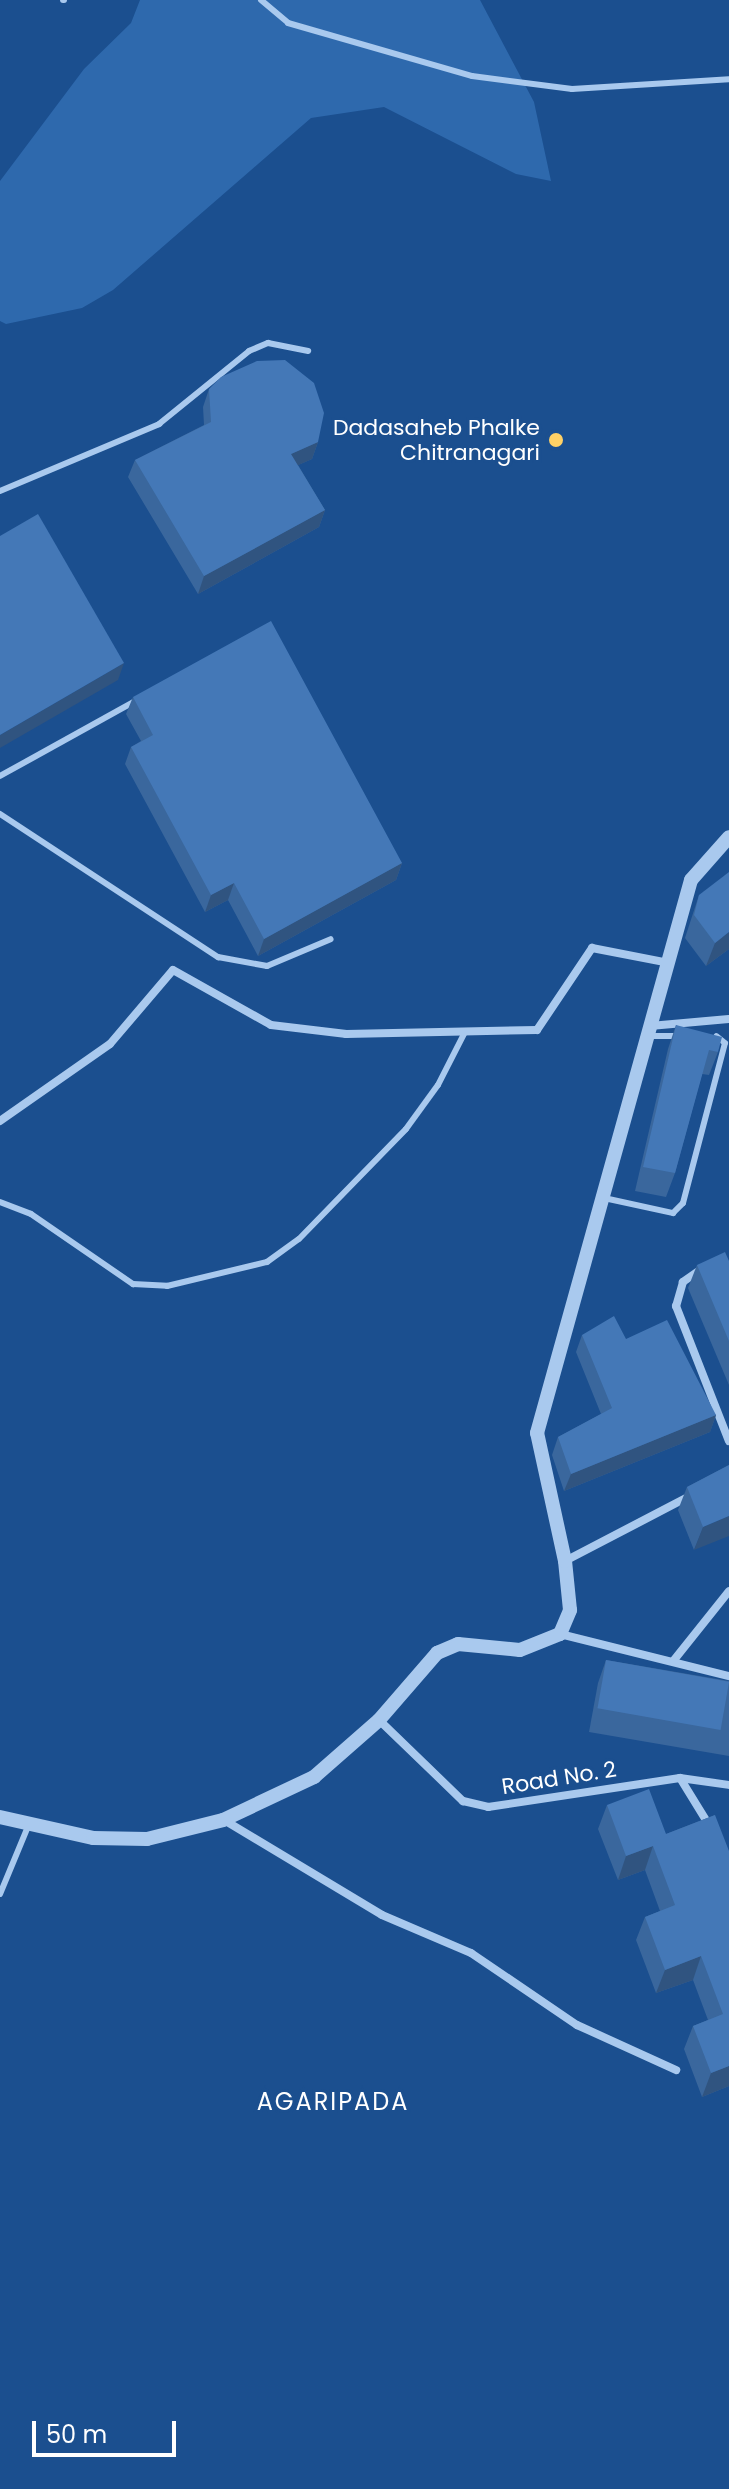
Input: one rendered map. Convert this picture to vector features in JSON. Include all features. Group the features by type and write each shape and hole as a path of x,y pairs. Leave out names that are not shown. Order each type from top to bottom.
{"street":[{"path":"560,1634 570,1610 565,1561 537,1433 691,880 729,837"},
{"path":"0,1121 110,1044 173,970 271,1025 346,1034 537,1030 592,948 669,963"},
{"path":"648,1031 729,1019"},
{"path":"714,1262 683,1282 676,1306 729,1441"},
{"path":"565,1561 702,1490"},
{"path":"674,1660 729,1591"},
{"path":"0,1817 93,1838 147,1839 223,1820 314,1777 379,1720 437,1653 458,1644 520,1650 560,1634 729,1676"},
{"name":"Road No. 2","path":"379,1720 463,1801 488,1807 680,1778 729,1785"},
{"path":"680,1778 718,1841"},
{"path":"223,1820 382,1915 471,1953 577,2025 676,2070"}],"lane":[{"path":"261,0 288,23 472,76 572,89 729,79"},
{"path":"0,491 159,424 249,351 268,343 308,351"},
{"path":"0,776 150,692"},
{"path":"0,814 218,957 267,966 331,939"},
{"path":"648,1031 689,1036"},
{"path":"0,1202 31,1214 133,1284 167,1286 267,1262 299,1239 406,1129 438,1085 465,1032"},
{"path":"601,1197 673,1213 683,1203 725,1043 716,1036 702,1036"},
{"path":"0,1894 29,1824"}],"shaded area":[{"path":"140,0 480,0 534,102 551,181 516,174 384,107 311,118 113,290 82,308 6,324 0,321 0,181 84,69 131,23"}],"building":[{"path":"285,360 314,383 324,413 318,442 291,454 325,510 204,576 135,460 211,422 209,389 221,377 257,361"},
{"path":"38,514 124,663 0,735 0,536"},
{"path":"271,621 402,863 264,939 234,883 211,895 131,747 153,735 133,697"},
{"path":"729,872 729,932 715,943 694,915 699,895"},
{"path":"676,1025 722,1037 718,1052 709,1050 675,1173 643,1167"},
{"path":"725,1252 729,1261 729,1341 697,1265"},
{"path":"614,1316 626,1339 667,1320 716,1415 571,1474 558,1437 612,1408 582,1335"},
{"path":"729,1465 729,1516 703,1527 687,1487"},
{"path":"606,1660 729,1682 721,1730 597,1708"},
{"path":"649,1789 666,1834 715,1815 729,1851 729,2066 711,2073 693,2026 723,2014 701,1956 665,1970 645,1917 675,1905 653,1846 626,1856 607,1805"}],"place":[{"name":"Dadasaheb Phalke Chitranagari","path":"556,440"}],"district":[{"name":"AGARIPADA","path":"333,2102"}]}
